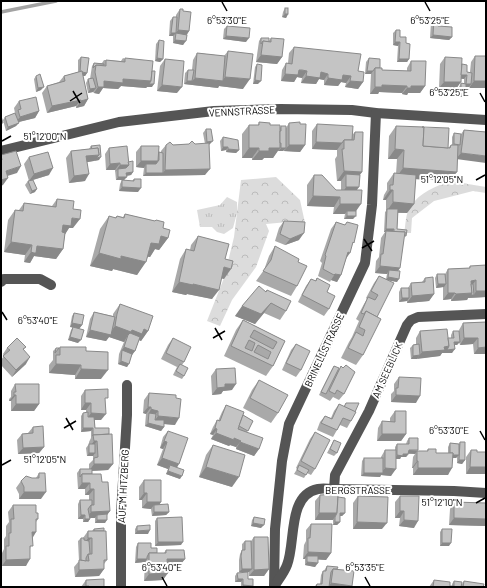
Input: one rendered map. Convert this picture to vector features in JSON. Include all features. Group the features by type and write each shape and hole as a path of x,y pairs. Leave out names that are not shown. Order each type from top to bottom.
{"street":[{"name":"VENNSTRASSE","path":"1,151 119,122 214,111 331,109 486,120"},
{"name":"BRINELLSTRASSE","path":"274,587 275,528 282,461 289,424 365,263 372,205 376,113"},
{"path":"1,282 4,279 40,279 51,285"},
{"name":"AM SEEBLICK","path":"334,489 335,475 369,411 407,325 411,320 418,317 486,314"},
{"name":"AUF'M HITZBERG","path":"121,587 120,513 127,415 127,385"},
{"name":"BERGSTRASSE","path":"274,587 287,565 295,519 300,502 304,496 311,492 319,489 334,489 486,493"}],"green space":[{"path":"276,177 300,200 305,223 288,222 266,224 269,231 256,267 232,300 220,326 207,321 224,278 234,237 241,180"},
{"path":"450,181 486,187 486,193 473,191 434,201 412,218 411,233 404,233 408,212 414,201 428,190"},
{"path":"227,197 237,202 237,213 233,228 224,234 217,232 212,227 200,227 197,210 220,205"}],"building":[{"path":"285,8 288,8 288,14 285,14"},
{"path":"180,9 191,12 189,31 178,30"},
{"path":"173,17 177,17 176,33 171,33"},
{"path":"434,19 438,19 438,26 452,27 452,37 433,35"},
{"path":"227,26 250,28 249,38 226,36"},
{"path":"396,30 400,30 400,37 406,37 406,43 410,44 409,59 399,59 400,42 395,42"},
{"path":"176,33 187,35 186,41 175,40"},
{"path":"261,38 269,38 269,42 263,41 261,44"},
{"path":"271,38 284,39 282,57 261,55 263,41 271,42"},
{"path":"159,40 164,41 163,59 157,58"},
{"path":"294,47 361,54 358,71 364,72 363,82 350,81 351,76 343,75 342,80 328,78 328,74 321,72 320,78 306,76 307,71 302,70 299,70 298,75 285,74 286,63 292,64"},
{"path":"228,51 253,54 250,79 225,77"},
{"path":"197,53 225,56 223,81 195,78"},
{"path":"475,56 486,56 486,81 474,81"},
{"path":"81,57 89,58 87,73 82,71 80,72"},
{"path":"445,57 462,58 461,82 444,82"},
{"path":"125,58 153,61 151,81 123,79 123,83 104,81 104,87 98,87 95,72 96,65 106,66 106,60 125,62"},
{"path":"369,58 380,59 380,68 375,68 373,71 367,71"},
{"path":"165,59 184,61 182,87 162,85"},
{"path":"411,61 426,61 425,86 411,86 411,88 407,88 407,86 382,85 382,87 375,87 375,68 382,68 382,70 411,71"},
{"path":"94,63 104,65 96,65 93,68"},
{"path":"257,64 262,65 261,81 255,80"},
{"path":"462,64 467,65 467,72 472,73 471,84 466,84 467,75 461,75"},
{"path":"188,70 194,70 192,81 187,81"},
{"path":"82,71 88,99 52,106 47,86 65,81 64,76"},
{"path":"152,71 155,71 154,84 149,84 151,81"},
{"path":"40,74 44,87 38,88 36,76"},
{"path":"93,78 96,88 90,89 88,79"},
{"path":"461,83 466,84 466,94 461,94"},
{"path":"36,97 39,111 20,117 18,110 21,109 19,101"},
{"path":"15,113 19,123 8,127 5,117"},
{"path":"259,122 270,123 270,125 280,125 280,148 269,148 269,151 259,151 259,148 249,148 249,125 259,125"},
{"path":"300,122 300,124 306,124 305,145 289,145 289,123"},
{"path":"317,124 353,126 352,140 344,140 342,143 316,142"},
{"path":"281,126 286,126 286,148 281,148"},
{"path":"396,126 424,127 423,146 450,148 451,145 458,145 457,172 403,168 404,150 395,149"},
{"path":"424,127 449,128 448,148 423,146"},
{"path":"206,129 211,129 213,141 207,142"},
{"path":"464,130 486,132 486,156 461,153"},
{"path":"355,132 363,132 362,172 344,171 342,149 344,149 344,140 354,140"},
{"path":"454,133 461,134 460,145 454,144"},
{"path":"223,137 238,140 239,150 223,147"},
{"path":"192,141 195,144 209,143 210,169 165,170 166,145 170,142 173,145 189,144"},
{"path":"100,145 101,157 96,158 99,155 98,148 92,149 91,146"},
{"path":"127,146 129,165 120,165 120,163 110,164 109,148"},
{"path":"141,146 159,146 158,161 141,161"},
{"path":"98,148 99,155 86,156 89,174 74,176 71,151"},
{"path":"16,151 21,166 6,171 8,178 1,180 1,155"},
{"path":"48,152 53,168 34,174 29,157"},
{"path":"159,152 163,153 163,173 146,173 146,164 156,164 159,160"},
{"path":"133,161 133,172 126,173 127,177 118,177 118,169 126,168 129,165 128,162"},
{"path":"394,173 416,175 414,204 393,202 393,190 390,190 390,185 393,185"},
{"path":"346,174 360,175 359,187 346,187"},
{"path":"314,175 322,175 336,190 362,190 361,204 340,204 340,197 313,196"},
{"path":"134,179 141,179 141,188 122,187 122,180 134,181"},
{"path":"33,180 37,189 32,191 28,181"},
{"path":"57,199 74,201 73,209 81,210 80,219 72,218 71,226 63,225 62,232 65,233 63,249 37,246 36,253 34,253 31,252 32,245 11,242 15,210 23,211 24,203 56,207"},
{"path":"387,209 398,209 397,229 407,230 406,236 405,232 394,232 394,229 386,229"},
{"path":"347,211 356,211 356,216 347,216"},
{"path":"125,214 164,222 163,228 170,230 168,238 161,236 159,244 151,243 146,262 121,256 121,259 99,253 109,216 124,218"},
{"path":"284,221 305,222 304,233 290,239 280,234"},
{"path":"336,222 345,225 347,222 358,225 354,243 353,242 350,253 348,252 341,275 334,275 323,269 325,255"},
{"path":"386,231 405,232 400,268 380,266"},
{"path":"198,236 229,244 225,259 233,261 231,269 224,267 219,290 179,282 186,249 194,251"},
{"path":"275,246 299,259 298,262 307,266 297,286 263,271 271,260"},
{"path":"486,265 486,291 476,291 476,280 471,281 472,293 448,293 448,269 470,268 470,266"},
{"path":"389,270 400,271 399,279 388,277"},
{"path":"437,274 445,274 446,284 438,284"},
{"path":"379,276 394,283 377,317 366,311 364,314 361,313 368,297 375,300 378,295 371,291"},
{"path":"433,277 434,294 412,296 411,283 425,282 425,278"},
{"path":"317,278 330,285 327,292 335,296 329,309 302,295 311,279 316,281"},
{"path":"471,284 473,284 474,295 471,295"},
{"path":"259,286 266,292 267,290 291,301 286,311 271,303 261,314 242,306"},
{"path":"401,288 409,288 409,298 402,298"},
{"path":"120,304 153,316 148,331 144,329 142,334 132,330 131,332 115,326"},
{"path":"366,311 381,319 363,355 348,348 356,332 363,336 365,330 359,327"},
{"path":"94,312 115,317 111,335 90,330"},
{"path":"74,313 84,315 82,325 72,323"},
{"path":"243,320 285,341 273,366 231,346","holes":["254,330 277,342 273,349 250,337","249,340 255,343 252,351 245,348","258,345 271,352 268,359 254,352"]},
{"path":"486,322 486,347 478,348 478,338 464,338 463,323"},
{"path":"73,327 84,330 81,340 70,337"},
{"path":"447,329 449,346 444,347 445,350 422,352 420,331"},
{"path":"453,331 459,331 460,342 454,342 455,349 447,350 449,346 448,338 454,338"},
{"path":"130,333 140,337 135,351 124,347"},
{"path":"17,338 26,347 23,349 30,357 16,370 3,356 10,350 7,348"},
{"path":"173,338 191,347 184,362 166,353"},
{"path":"296,344 310,351 301,370 286,363"},
{"path":"419,344 420,355 413,356 413,345"},
{"path":"60,347 86,347 86,351 108,352 108,370 81,369 81,365 56,364 56,355 60,355"},
{"path":"122,350 132,354 129,364 121,361"},
{"path":"180,364 188,368 184,376 176,371"},
{"path":"346,365 355,372 344,394 337,390 335,394 329,391 341,366 343,368"},
{"path":"334,366 339,368 326,394 321,392"},
{"path":"235,368 236,384 225,384 225,387 217,388 216,369"},
{"path":"399,377 421,378 420,396 396,395"},
{"path":"259,380 288,395 278,413 250,398"},
{"path":"15,384 39,384 39,404 16,404 16,395 14,395 14,392 16,392"},
{"path":"108,389 108,398 105,398 106,414 91,413 91,403 85,403 85,390"},
{"path":"149,393 176,395 176,398 181,399 179,418 158,416 158,411 148,407"},
{"path":"346,403 359,403 355,412 344,407"},
{"path":"339,404 356,412 351,421 343,418 337,430 321,423 325,416 332,419"},
{"path":"226,405 244,412 238,429 263,438 259,449 240,442 241,441 234,438 234,440 216,433 217,429 215,428 217,420 220,421"},
{"path":"395,411 406,411 406,434 382,434 382,421 395,422"},
{"path":"88,412 88,417 94,417 95,428 109,428 109,434 93,435 93,428 83,428 83,413"},
{"path":"149,413 156,414 155,420 164,420 164,427 148,423"},
{"path":"243,415 253,421 248,431 239,426"},
{"path":"43,426 44,447 23,448 22,434 33,433 33,427"},
{"path":"168,431 188,438 179,464 162,458 167,442 164,441"},
{"path":"315,432 330,440 315,469 301,461"},
{"path":"112,434 113,464 94,464 94,458 98,457 97,441 94,441 93,435"},
{"path":"409,438 418,438 418,450 409,450 408,454 403,454 403,456 397,455 397,444 409,444"},
{"path":"334,440 341,443 337,453 330,449"},
{"path":"460,442 465,442 465,460 459,460"},
{"path":"450,443 459,444 459,455 453,455 453,453 450,453"},
{"path":"89,444 95,444 95,453 89,453"},
{"path":"213,445 245,455 239,477 206,467"},
{"path":"428,449 436,449 436,453 453,453 452,468 418,468 417,451 428,451"},
{"path":"385,450 396,450 396,469 385,468"},
{"path":"471,450 486,452 486,467 470,467"},
{"path":"364,458 383,458 383,473 364,473"},
{"path":"170,465 184,470 182,476 168,471"},
{"path":"299,465 309,470 306,475 297,470"},
{"path":"80,469 92,469 92,474 82,474 80,477"},
{"path":"39,473 45,473 46,492 24,492 24,487 21,481 26,476 39,478"},
{"path":"82,474 101,474 102,482 108,482 110,511 91,512 91,505 94,505 94,489 90,489 90,483 82,483"},
{"path":"144,480 161,480 161,502 147,502 147,493 144,493"},
{"path":"338,494 337,513 319,513 320,495"},
{"path":"358,496 388,497 387,523 357,522"},
{"path":"400,496 419,496 418,521 404,520 404,511 400,511"},
{"path":"338,497 345,498 345,513 340,513 340,522 335,522 337,513"},
{"path":"80,500 92,500 92,505 88,509 90,519 85,519 85,515 81,515"},
{"path":"454,502 486,503 486,519 454,518"},
{"path":"168,504 169,512 154,512 154,505"},
{"path":"13,505 36,505 38,519 36,519 36,532 32,532 33,546 30,546 30,559 6,560 6,546 9,546 9,533 11,533 11,519 14,519"},
{"path":"107,514 107,520 97,520 97,515"},
{"path":"182,517 183,542 158,542 157,518"},
{"path":"254,517 265,519 264,525 253,523"},
{"path":"311,524 332,524 331,553 308,552 308,538 310,538"},
{"path":"150,525 150,530 137,531 137,526"},
{"path":"104,528 104,531 94,531 94,529"},
{"path":"442,529 452,529 451,543 442,543"},
{"path":"88,531 106,531 107,560 104,560 104,569 79,570 79,560 89,561 88,554 92,554 92,538 88,538"},
{"path":"254,537 268,537 269,569 254,570"},
{"path":"81,538 89,541 90,554 88,554 86,561 81,560"},
{"path":"245,541 251,541 252,569 242,569 241,556 242,550 245,550"},
{"path":"138,543 151,543 151,548 157,548 157,553 149,553 147,559 137,559"},
{"path":"166,550 184,550 185,559 167,559 168,573 149,574 149,553 166,553"},
{"path":"307,556 318,556 318,563 307,562"},
{"path":"327,566 338,567 337,569 333,569 331,572 329,587 316,587 317,584 322,584 323,571 326,571"},
{"path":"333,569 354,571 352,586 331,583"},
{"path":"248,572 248,579 253,579 253,586 243,585 243,579 238,579 237,573"},
{"path":"104,579 104,587 86,586 86,580"},
{"path":"434,580 450,582 450,587 433,587"},
{"path":"454,581 462,582 461,587 450,587 454,586"},
{"path":"464,581 484,584 483,587 463,587"}],"waterway":[{"path":"1,12 56,1"}]}
